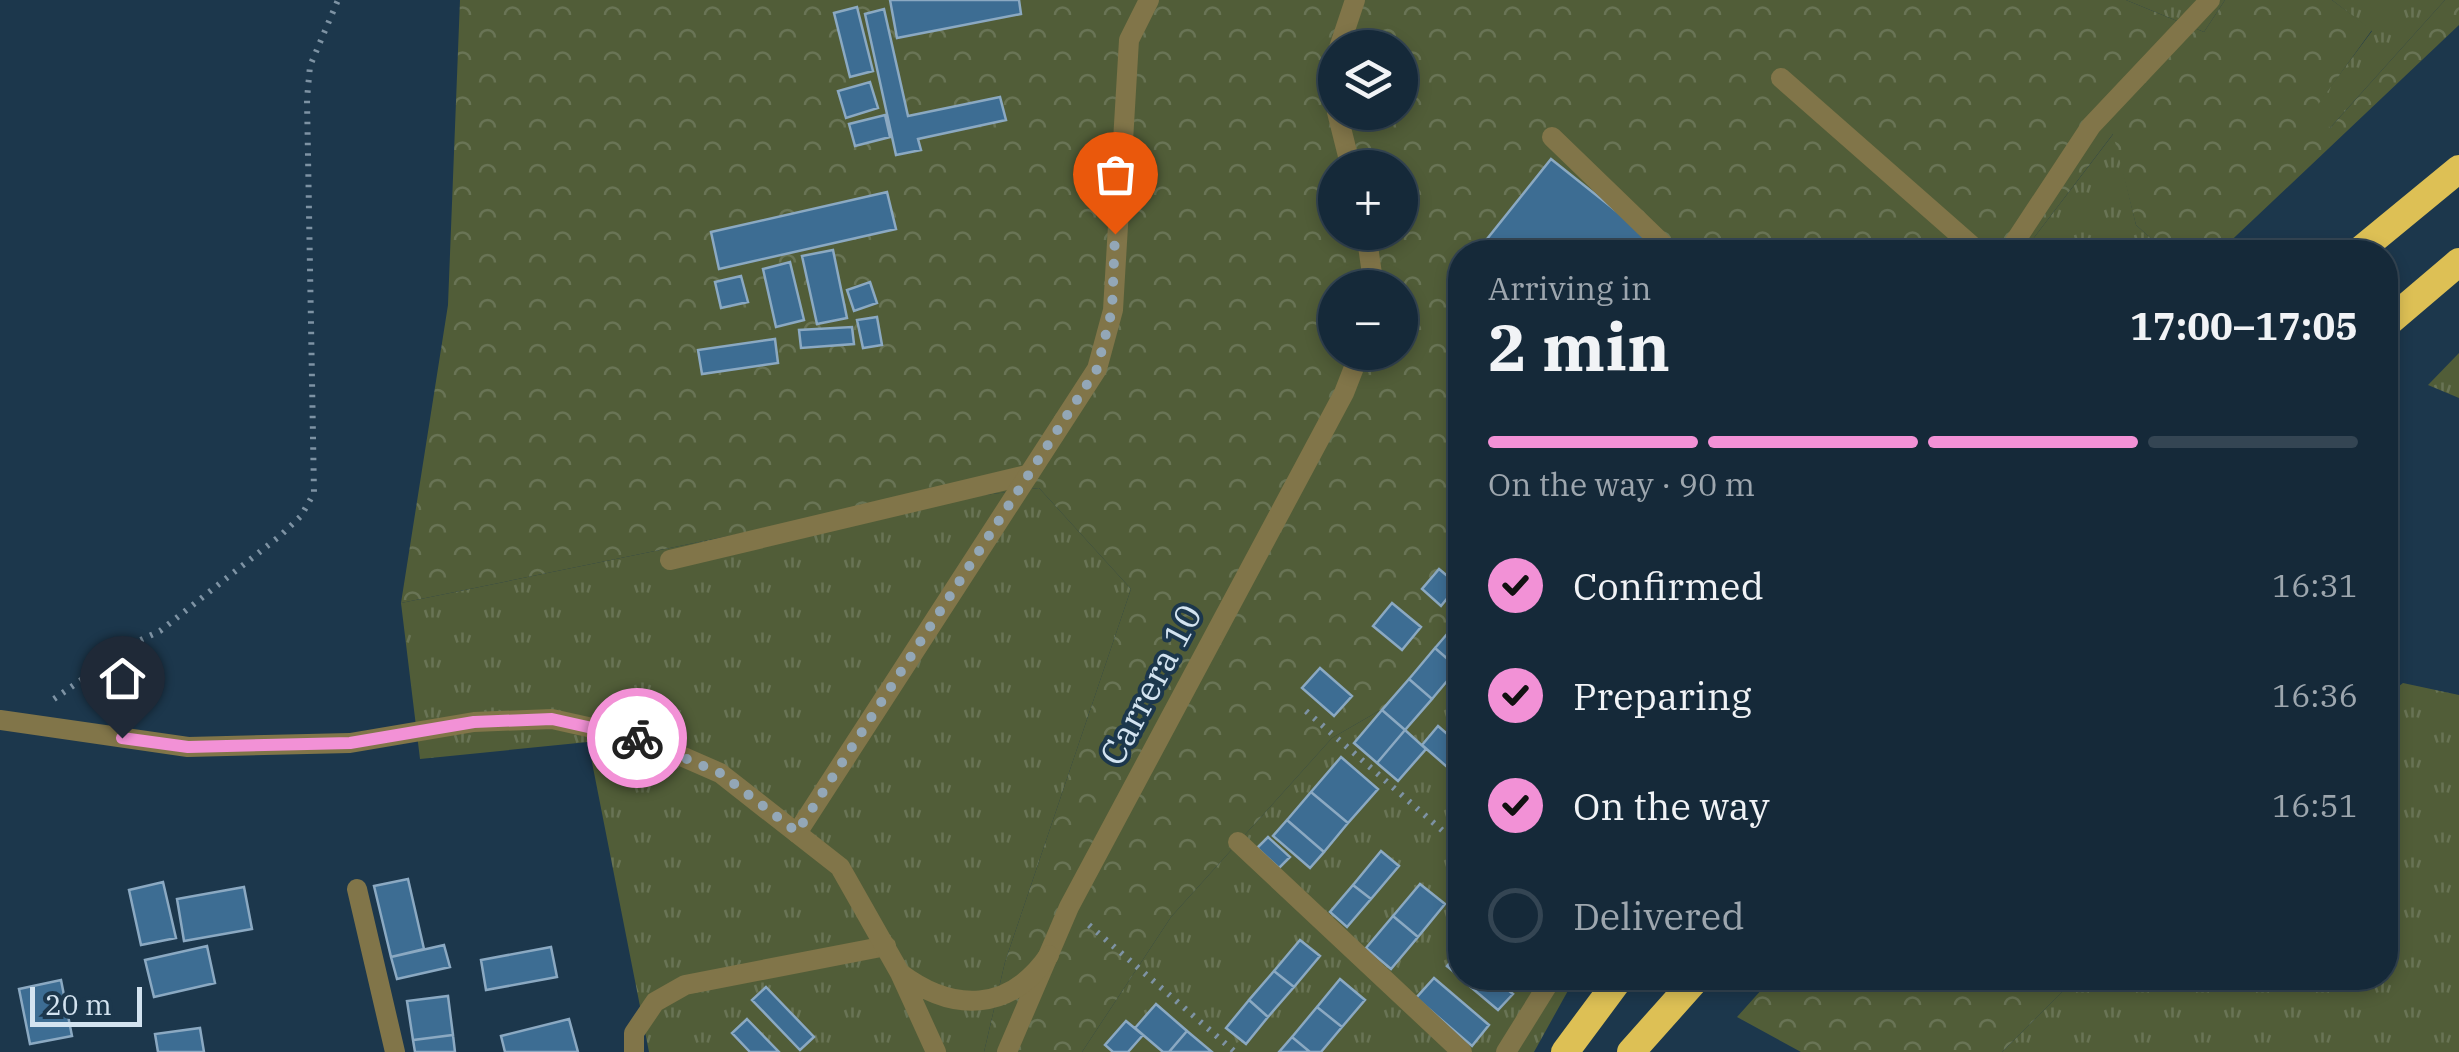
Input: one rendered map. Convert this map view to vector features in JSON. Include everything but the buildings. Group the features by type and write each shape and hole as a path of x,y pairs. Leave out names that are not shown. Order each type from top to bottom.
{"highway":[{"path":"2372,240 2459,168"},
{"path":"2398,314 2459,262"},
{"path":"1565,1052 1611,990"},
{"path":"1631,1052 1686,990"}],"street":[{"path":"797,832 1097,369 1112,310 1129,40 1149,0"},
{"path":"1345,30 1355,0"},
{"path":"2016,240 2092,126 2210,0"},
{"path":"1781,78 1965,240"},
{"path":"1552,138 1658,240"},
{"name":"Carrera 10","path":"1009,1051 1069,908 1353,370"},
{"path":"670,560 1027,475"},
{"path":"0,720 188,747 350,743 474,722 552,719 642,739 720,773 840,866 900,973 936,1052"},
{"path":"1238,842 1462,1052"},
{"path":"357,889 395,1052"},
{"path":"634,1052 634,1033 656,1002 685,985 886,946"},
{"path":"900,973 937,995 980,1000 1024,985 1049,955"},
{"path":"1506,1052 1545,990"}],"path":[{"path":"24,723 86,674 160,631 236,571 301,516 314,493 307,99 310,66 338,0"},
{"path":"1306,711 1448,835"},
{"path":"1069,908 1235,1052"}],"green space":[{"path":"460,0 2126,0 2204,32 2225,0 2332,0 2372,30 2317,106 2330,128 2445,0 2459,0 2459,25 2232,240 2153,240 2136,225 2113,134 2032,240 1448,240 1448,671 1332,738 1171,917 1082,1052 984,1052 1005,962 1131,589 1039,488 841,513 401,603 448,305"},
{"path":"2126,0 2225,0 2204,32"},
{"path":"2332,0 2445,0 2329,129 2316,106 2372,31"},
{"path":"2114,133 2136,225 2153,240 2032,240"},
{"path":"2459,353 2459,398 2428,385"},
{"path":"1039,488 1131,589 1005,962 984,1052 649,1052 588,742 420,759 401,603 841,513"},
{"path":"1448,671 1448,990 1568,990 1534,1052 1082,1052 1171,917 1332,738"},
{"path":"2403,683 2459,695 2459,1052 2002,1052 2064,990 2398,990 2398,687"},
{"path":"1761,990 2064,990 2002,1052 1801,1052 1737,1017"}],"way so far":[{"path":"637,738 720,773 797,832 1097,369 1112,310 1115,234"}],"route":[{"path":"122,738 188,747 350,743 474,722 552,719 637,738"}]}
